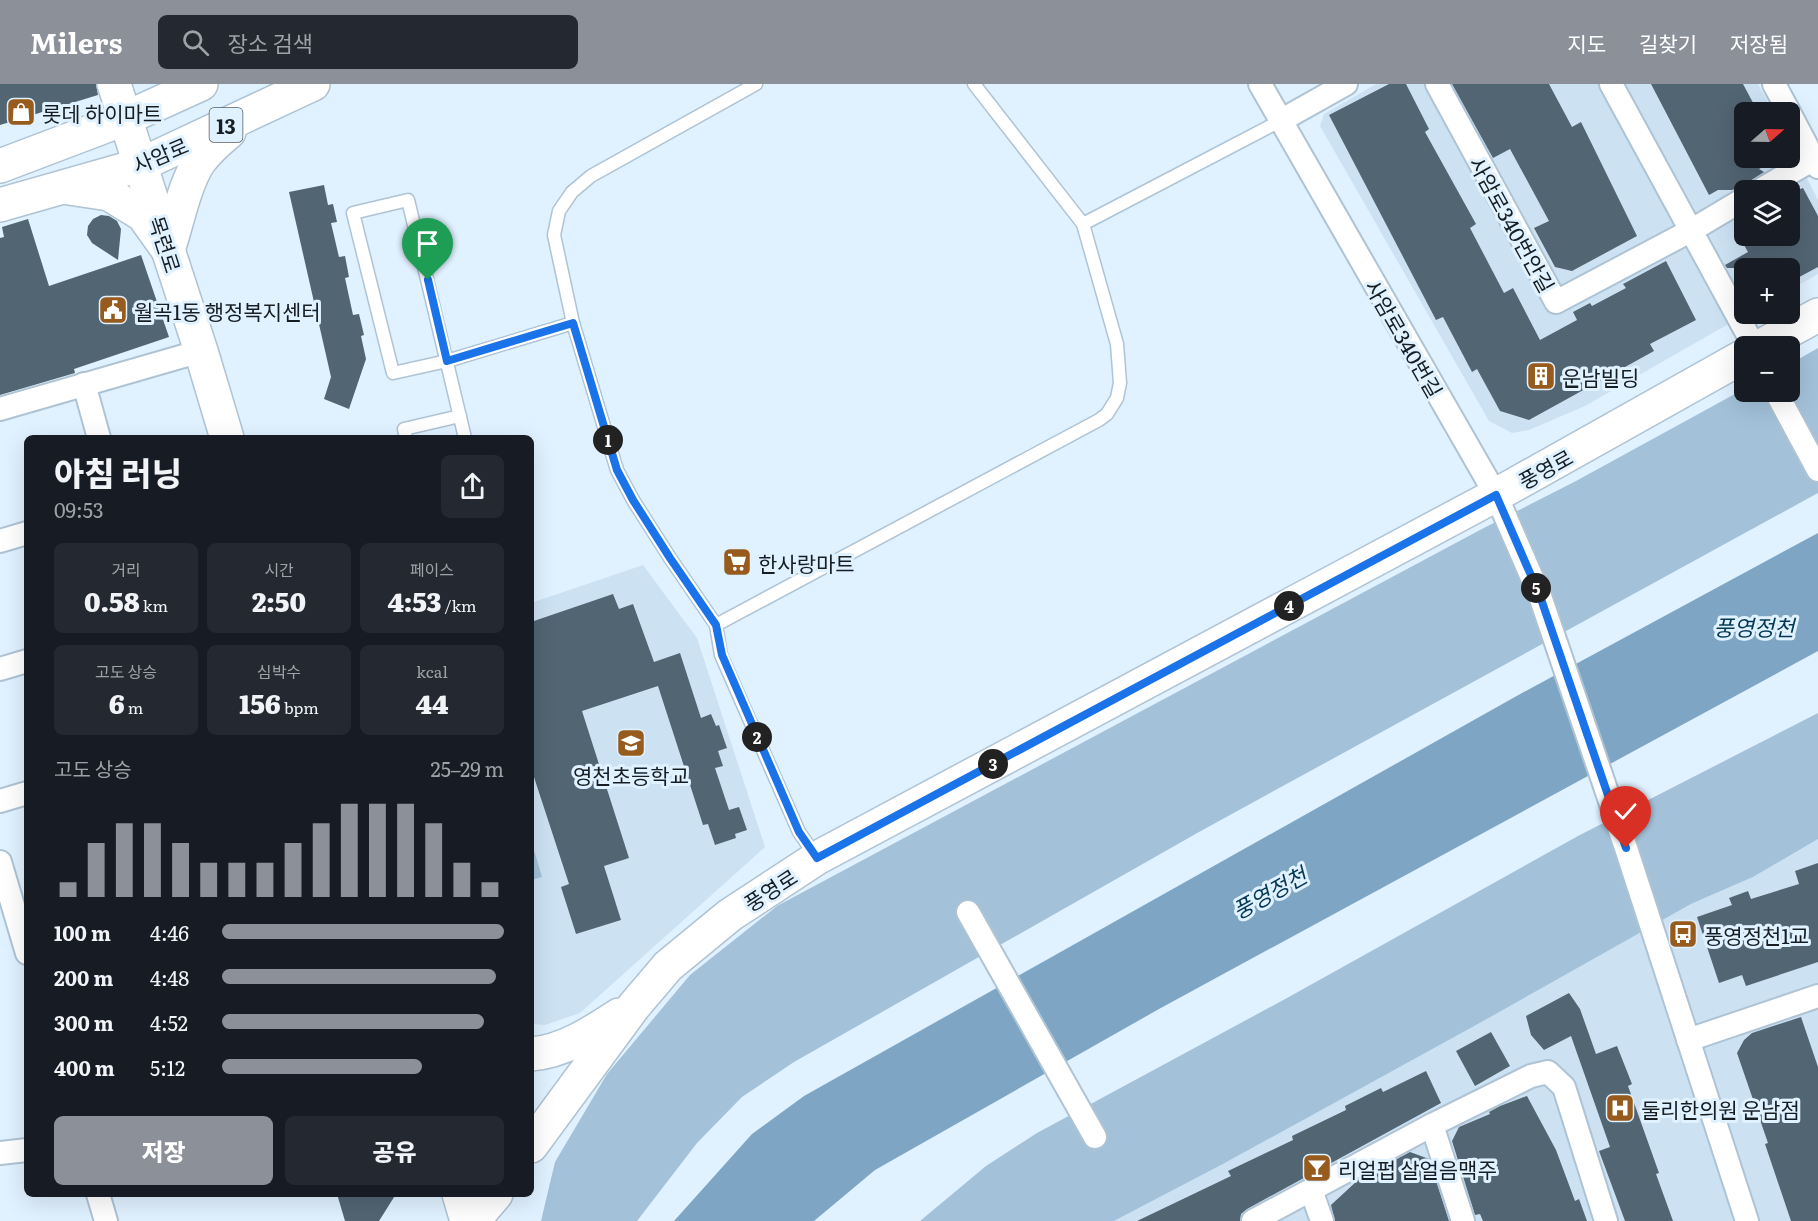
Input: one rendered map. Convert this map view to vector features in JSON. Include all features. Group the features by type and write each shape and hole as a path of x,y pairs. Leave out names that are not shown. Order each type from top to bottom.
{"main road":[{"name":"목련로","path":"114,84 226,435"},
{"name":"13","path":"0,166 124,119 201,84"},
{"name":"사암로","path":"0,205 140,165 313,84"},
{"path":"168,250 189,184 198,164 208,151 247,115"},
{"path":"61,187 109,194 143,214 168,250"},
{"path":"1779,336 1818,315"},
{"name":"풍영로","path":"534,1142 634,1006 668,966 730,915 817,858 1496,495 1734,362"},
{"path":"534,1053 583,1038 634,1006"},
{"path":"460,1197 467,1221"},
{"path":"473,1221 493,1197"}],"street":[{"name":"사암로340번길","path":"1260,84 1496,495 1540,596 1626,848 1688,1040"},
{"path":"1280,121 1346,84"},
{"name":"사암로340번안길","path":"1437,84 1556,302 1692,230 1734,205"},
{"path":"1611,84 1749,336"},
{"path":"1774,84 1783,102"},
{"path":"1779,180 1817,160 1800,131"},
{"path":"0,409 201,351"},
{"path":"84,384 98,435"},
{"path":"1781,402 1814,462"},
{"path":"0,541 24,534"},
{"path":"0,669 24,662"},
{"path":"0,801 24,794"},
{"path":"0,862 15,927 24,946"},
{"path":"968,912 1095,1137"},
{"path":"1747,1221 1688,1040 1818,996"},
{"path":"1253,1221 1432,1125 1531,1076 1548,1072 1564,1087 1606,1221"},
{"path":"1432,1125 1463,1221"},
{"path":"0,1153 24,1150"},
{"path":"1311,1190 1322,1221"},
{"path":"99,1197 106,1221"}],"lane":[{"path":"756,84 591,176 572,192 559,211 554,235 573,323 617,470 670,558 716,625 726,666 799,832 817,858"},
{"path":"716,625 1077,432 1107,414 1117,398 1120,383 1117,344 1083,224 974,84"},
{"path":"1083,224 1280,121"},
{"path":"464,435 447,361 408,200 353,213 393,373 447,361 573,323"},
{"path":"405,435 404,429 460,416"}],"shaded area":[{"path":"1376,84 1758,84 1768,102 1734,102 1734,168 1800,168 1800,165 1818,200 1818,274 1800,284 1800,258 1734,258 1734,321 1585,406 1529,430 1512,433 1489,421 1320,126 1324,114"},
{"path":"1818,348 1818,493 1199,832 794,1062 742,1097 697,1143 637,1221 541,1221 555,1162 607,1074 690,975 777,906 1480,530 1576,481 1734,394 1734,402 1800,402 1800,358"},
{"name":"영천초등학교","path":"643,565 697,638 765,847 580,1013 545,1025 534,1024 534,602"},
{"path":"1818,713 1818,839 1753,877 1691,904 1223,1164 1114,1221 920,1221 986,1166 1037,1133 1287,998 1578,836"},
{"path":"1818,839 1818,1221 1114,1221 1223,1164 1691,904 1753,877"},
{"path":"534,850 542,877 534,879"}],"water":[{"name":"풍영정천","path":"1818,533 1818,651 1159,1009 875,1170 814,1221 674,1221 752,1134 804,1096 1522,693"}],"building":[{"name":"롯데 하이마트","path":"0,84 96,84 98,95 0,125"},
{"path":"1389,84 1406,84 1429,129 1425,132 1476,224 1470,228 1504,293 1513,288 1540,340 1577,320 1573,312 1590,303 1592,306 1626,288 1623,284 1666,261 1696,320 1650,344 1654,351 1529,420 1500,411 1477,369 1472,372 1443,317 1436,320 1329,115"},
{"path":"1452,84 1549,84 1572,127 1581,122 1637,236 1572,271 1555,267 1534,228 1549,221 1510,149 1493,158"},
{"path":"1651,84 1743,84 1753,102 1734,102 1734,168 1761,168 1759,169 1764,172 1752,180 1734,180 1734,189 1718,190 1709,195"},
{"path":"324,185 328,205 333,204 337,222 331,223 339,257 345,256 349,277 345,278 353,315 359,314 364,335 361,336 366,359 349,409 324,399 331,377 289,192"},
{"path":"1803,188 1818,216 1818,267 1800,277 1800,258 1737,258 1748,252 1745,246 1800,246 1800,189"},
{"path":"101,215 109,216 117,221 121,229 118,260 92,243 87,235 88,226 93,219"},
{"path":"28,219 49,286 141,255 169,337 74,369 75,373 0,395 0,238 4,237 2,227"},
{"path":"1734,260 1734,268 1727,268 1725,265"},
{"path":"613,594 619,609 633,604 654,662 680,653 701,718 711,714 716,726 719,725 727,748 718,751 723,766 715,768 729,810 739,807 747,830 735,834 736,838 715,845 708,824 703,825 658,686 582,711 629,858 604,866 621,920 576,934 561,887 569,884 534,777 534,621"},
{"path":"1818,863 1818,962 1746,986 1742,975 1719,983 1697,917 1732,905 1729,898 1748,891 1751,899 1799,884 1795,871"},
{"path":"1569,993 1580,1009 1596,1054 1617,1046 1632,1084 1628,1086 1659,1173 1656,1174 1673,1221 1625,1221 1599,1151 1610,1147 1571,1036 1544,1050 1531,1035 1526,1016"},
{"path":"1801,1017 1818,1067 1818,1221 1791,1221 1765,1144 1768,1143 1737,1053 1744,1040 1752,1033"},
{"path":"1491,1032 1510,1066 1475,1086 1456,1051"},
{"path":"1426,1071 1441,1103 1247,1209 1241,1214 1240,1221 1137,1221 1231,1176 1228,1171 1293,1140 1292,1136 1346,1110 1345,1106 1381,1088 1383,1092"},
{"path":"1527,1096 1556,1150 1575,1201 1579,1199 1587,1221 1483,1221 1480,1214 1475,1215 1452,1141 1459,1127 1490,1114 1489,1112 1500,1106"},
{"path":"1410,1152 1429,1159 1449,1221 1335,1221 1331,1205 1358,1180"},
{"path":"338,1197 394,1197 379,1221 345,1221"}],"place":[{"name":"롯데 하이마트","path":"21,112"},
{"name":"월곡1동 행정복지센터","path":"113,310"},
{"name":"운남빌딩","path":"1541,376"},
{"name":"한사랑마트","path":"737,562"},
{"name":"영천초등학교","path":"631,743"},
{"name":"풍영정천1교","path":"1683,934"},
{"name":"둘리한의원 운남점","path":"1620,1108"},
{"name":"리얼펍 살얼음맥주","path":"1317,1168"}],"route":[{"path":"428,280 447,361 573,323 617,470 670,558 716,625 722,655 799,832 817,858 1496,495 1540,596 1626,848"}]}
